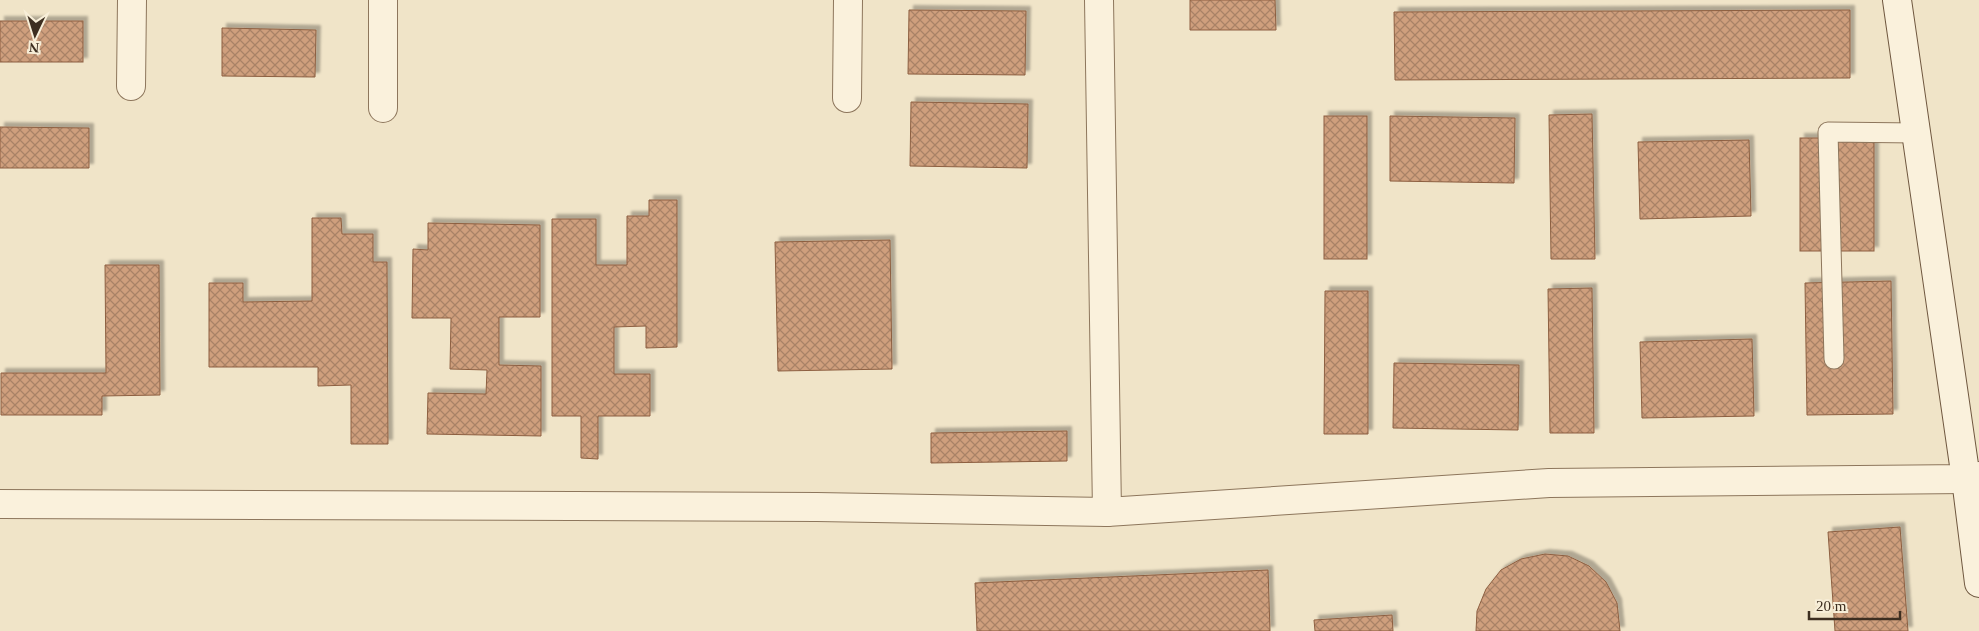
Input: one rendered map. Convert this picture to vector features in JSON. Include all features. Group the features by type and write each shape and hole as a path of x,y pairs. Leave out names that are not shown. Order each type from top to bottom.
{"street":[{"path":"131,86 132,0"},
{"path":"383,0 383,108"},
{"path":"848,0 848,98"},
{"path":"1099,0 1107,512"},
{"path":"1897,0 1916,133 1973,478 1979,583"},
{"path":"0,504 817,507 1107,512 1549,483 1973,478"}],"lane":[{"path":"1834,359 1828,132 1916,133"}],"building":[{"path":"1190,0 1275,0 1276,30 1190,30"},
{"path":"909,10 1026,11 1025,75 908,74"},
{"path":"1850,10 1850,78 1395,80 1394,12"},
{"path":"0,21 83,21 83,62 0,62"},
{"path":"222,28 316,30 315,77 222,76"},
{"path":"911,102 1028,104 1027,168 910,166"},
{"path":"1592,114 1595,259 1551,259 1549,115"},
{"path":"1324,116 1367,116 1367,259 1324,259"},
{"path":"1390,116 1515,118 1514,183 1390,181"},
{"path":"0,127 89,128 89,168 0,168"},
{"path":"1800,138 1874,138 1874,251 1800,251"},
{"path":"1749,140 1751,216 1640,219 1638,142"},
{"path":"649,200 677,200 677,347 646,348 646,326 614,327 614,374 650,374 650,416 598,416 598,459 581,458 581,416 552,416 552,219 596,219 596,265 627,265 627,216 649,216"},
{"path":"312,218 341,218 342,234 373,234 373,262 387,262 388,444 351,444 351,385 318,386 318,367 209,367 209,283 243,283 243,302 312,301"},
{"path":"428,223 540,225 540,317 499,317 499,365 541,366 541,436 427,434 428,393 486,394 487,370 450,369 451,318 412,318 413,249 428,250"},
{"path":"890,240 892,369 778,371 775,242"},
{"path":"105,265 159,265 160,395 102,396 102,415 1,415 1,373 106,373"},
{"path":"1891,281 1893,414 1807,415 1805,283"},
{"path":"1592,288 1594,433 1550,433 1548,289"},
{"path":"1325,291 1368,291 1368,434 1324,434"},
{"path":"1752,339 1754,416 1642,418 1640,342"},
{"path":"1394,363 1519,365 1518,430 1393,428"},
{"path":"1067,431 1067,461 931,463 931,433"},
{"path":"1900,527 1908,631 1835,631 1828,532"},
{"path":"1545,554 1568,556 1589,566 1606,582 1617,603 1620,631 1476,631 1477,611 1486,589 1501,570 1521,559"},
{"path":"1268,570 1270,631 977,631 975,583"},
{"path":"1392,615 1393,631 1315,631 1314,620"}]}
